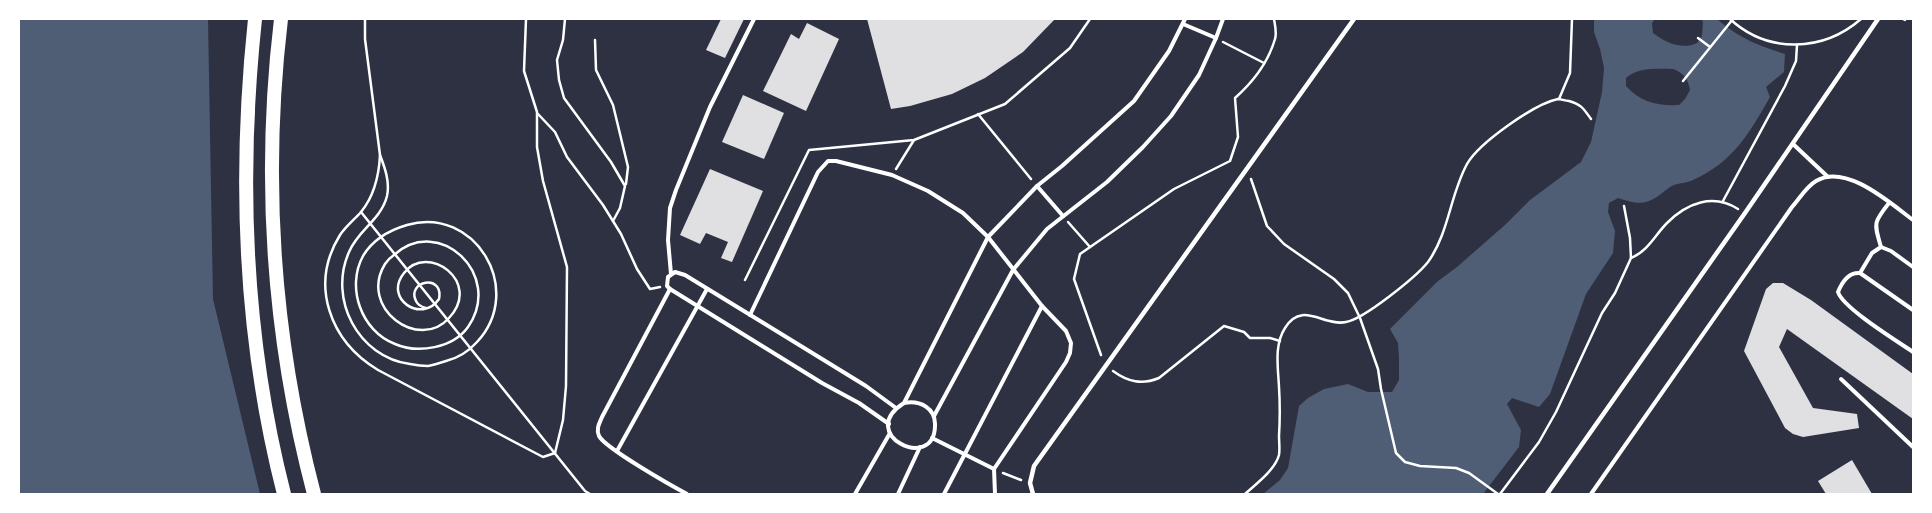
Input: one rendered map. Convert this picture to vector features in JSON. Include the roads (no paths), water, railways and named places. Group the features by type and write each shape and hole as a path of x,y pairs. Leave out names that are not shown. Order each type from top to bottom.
{"highway":[{"path":"255,19 249,84 245,168 248,268 259,368 284,494"},
{"path":"281,19 272,116 274,262 285,360 314,494"}],"street":[{"path":"1033,494 1030,483 1034,466 1354,19"},
{"path":"1547,494 1746,214 1878,19"}],"lane":[{"path":"687,494 649,473 603,442 597,431 598,424 669,288 668,277 671,274 668,240 670,208 710,107 754,19"},
{"path":"934,416 1013,270 1047,229 1107,182 1171,116 1198,75 1223,19"},
{"path":"904,403 988,237 1037,186 1134,101 1169,51 1184,21 1216,38"},
{"path":"1793,144 1828,177"},
{"path":"750,315 823,166 828,162 836,161 892,175 928,191 963,213 988,237 1042,306 1066,331 1071,343 1070,353 1059,372 994,469 995,494"},
{"path":"1591,494 1792,207 1808,188 1818,180 1828,177 1843,177 1878,194 1913,220"},
{"path":"1037,186 1064,216"},
{"path":"1889,202 1877,218 1875,228 1881,247 1913,267"},
{"path":"1860,273 1872,253 1881,247"},
{"path":"671,274 680,272 866,386 896,408"},
{"path":"1913,310 1860,273 1851,274 1844,280 1838,292 1840,298 1850,307 1913,352"},
{"path":"669,288 858,403 888,424"},
{"path":"617,451 706,289"},
{"path":"944,494 1042,306"},
{"path":"1841,379 1913,447"},
{"path":"898,494 920,447 932,438 935,425 934,416 922,404 913,401 904,403 896,408 891,415 888,424 890,433 895,441 902,446 920,447"},
{"path":"855,494 890,433"},
{"path":"932,438 994,469"}],"water":[{"path":"19,19 208,19 213,299 260,494 19,494"},
{"path":"1594,19 1655,19 1652,23 1653,33 1663,40 1680,46 1686,46 1697,43 1702,36 1703,22 1701,19 1717,19 1749,40 1785,54 1784,72 1766,87 1770,97 1755,123 1739,146 1719,165 1693,180 1672,186 1650,201 1636,203 1618,198 1609,203 1608,212 1615,231 1613,253 1586,294 1550,394 1539,407 1512,398 1507,404 1521,430 1519,447 1483,494 1263,494 1280,480 1288,468 1299,406 1308,398 1324,389 1348,384 1368,392 1392,392 1399,380 1399,358 1398,343 1390,329 1438,281 1506,224 1530,200 1581,162 1591,142 1602,92 1604,68 1594,32","holes":["1654,69 1673,69 1685,77 1690,90 1679,105 1664,105 1650,102 1637,96 1626,86 1626,78 1636,72"]}]}
